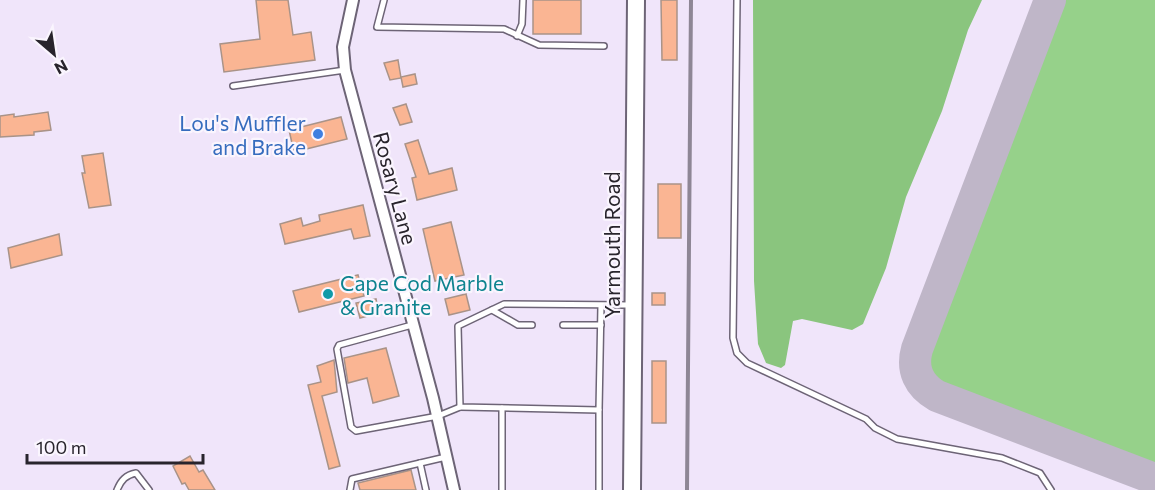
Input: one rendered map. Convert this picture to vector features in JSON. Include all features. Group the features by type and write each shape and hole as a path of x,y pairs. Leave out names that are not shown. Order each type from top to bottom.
{"main road":[{"name":"Yarmouth Road","path":"632,490 636,0"}],"street":[{"name":"Rosary Lane","path":"353,0 343,47 345,70 438,416 454,490"}],"lane":[{"path":"384,0 377,27 504,29 539,45 604,46"},
{"path":"517,36 522,24 523,0"},
{"path":"736,0 733,338 737,353 747,363 866,418 883,433 911,443 1002,458 1040,473 1051,490"},
{"path":"233,86 345,70"},
{"path":"460,407 458,326 504,304 633,305"},
{"path":"599,490 601,305"},
{"path":"492,310 518,325 532,325"},
{"path":"412,325 339,345 337,349 351,427 356,431 438,416 460,407 599,410"},
{"path":"563,325 601,325"},
{"path":"502,408 502,490"},
{"path":"350,490 352,479 447,457"},
{"path":"420,463 426,490"},
{"path":"117,490 120,482 129,474 136,473 149,490"}],"green space":[{"path":"753,0 982,0 968,30 942,111 906,197 886,268 863,324 852,330 802,319 793,321 785,365 781,368 766,363 758,344 754,281"},
{"path":"1062,0 1155,0 1155,467 941,387 931,377 927,367 931,342"}],"building":[{"path":"256,0 288,0 293,35 311,32 315,60 224,72 220,44 260,39"},
{"path":"533,0 581,0 581,34 533,34"},
{"path":"661,0 677,0 677,60 662,60"},
{"path":"398,60 401,78 390,80 384,63"},
{"path":"415,74 417,84 403,87 401,77"},
{"path":"406,104 412,122 400,125 393,108"},
{"path":"48,112 51,130 34,132 34,135 0,137 0,116 14,114 14,117"},
{"name":"Lou's Muffler and Brake","path":"341,117 347,139 294,152 289,130"},
{"path":"418,140 429,174 452,168 457,190 417,200 412,178 416,177 405,144"},
{"path":"103,153 111,205 89,208 82,173 85,173 82,156"},
{"path":"658,184 681,184 681,238 658,238"},
{"path":"363,205 370,236 354,239 351,229 285,244 280,224 301,218 303,226 320,221 319,215"},
{"path":"451,222 464,275 435,281 423,229"},
{"path":"59,234 62,255 11,268 8,248"},
{"name":"Cape Cod Marble & Granite","path":"358,275 364,296 299,312 293,291"},
{"path":"652,293 665,293 665,305 652,305"},
{"path":"466,294 470,310 449,315 445,299"},
{"path":"376,299 379,313 360,318 356,303"},
{"path":"386,348 399,396 373,403 367,378 348,383 344,358"},
{"path":"334,360 337,392 322,396 340,466 329,469 308,385 321,382 317,366"},
{"path":"652,361 666,361 666,423 652,423"},
{"path":"190,456 199,472 203,470 215,490 189,490 185,483 182,484 173,466"},
{"path":"411,470 416,490 360,490 358,483"}],"taxiway":[{"path":"1050,0 917,349 916,370 925,387 937,396 1155,479"}],"railway":[{"path":"687,490 691,0"}],"place":[{"name":"Lou's Muffler and Brake","path":"318,134"},
{"name":"Cape Cod Marble & Granite","path":"328,294"}]}
